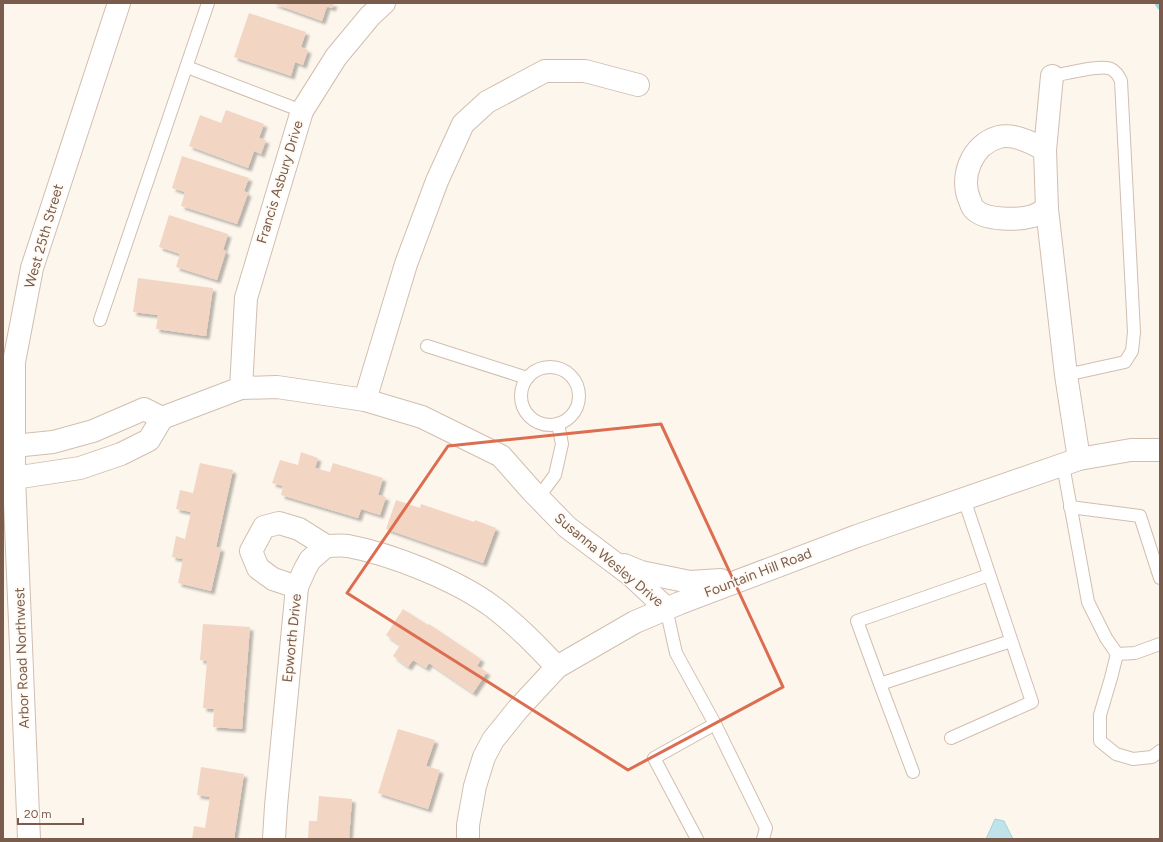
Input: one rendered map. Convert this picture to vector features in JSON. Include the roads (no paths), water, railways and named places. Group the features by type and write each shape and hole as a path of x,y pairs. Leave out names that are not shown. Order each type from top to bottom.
{"street":[{"name":"West 25th Street","path":"9,476 14,446 14,362 32,268 119,3"},
{"name":"Francis Asbury Drive","path":"241,388 246,298 302,110 336,57 370,16 384,3"},
{"path":"365,400 406,264 437,181 463,124 487,102 544,71 585,71 638,85"},
{"path":"1052,76 1045,150 1048,209 1066,375 1071,462"},
{"path":"1045,150 1032,142 1015,137 1000,136 982,145 972,159 966,174 966,192 974,209 987,217 1006,219 1020,218 1034,215 1048,209"},
{"name":"Susanna Wesley Drive","path":"162,418 241,388 277,388 365,400 422,417 501,456 538,498 567,527 632,576 666,608"},
{"path":"9,476 80,468 121,454 149,440 162,418 144,409 93,431 79,435 53,442 14,446"},
{"path":"79,435 85,466"},
{"name":"Fountain Hill Road","path":"468,839 468,825 475,786 484,757 493,740 518,709 557,667 634,622 666,608 857,536 1071,462 1131,450 1160,450"},
{"name":"Arbor Road Northwest","path":"9,476 29,839"},
{"path":"297,587 273,579 258,568 252,551 264,527 279,523 299,529 326,546 346,546 375,553 422,570 467,591 492,606 523,631 557,667"},
{"name":"Epworth Drive","path":"274,839 277,791 297,587 310,560 326,546"},
{"path":"610,559 641,572 690,582 746,578"}],"lane":[{"path":"100,320 208,3"},
{"path":"187,67 302,110"},
{"path":"1052,76 1102,67 1110,69 1117,74 1121,81 1134,332 1132,351 1125,362 1066,375"},
{"path":"427,346 527,378"},
{"path":"543,368 562,370 570,376 576,384 579,394 578,403 574,412 567,419 558,424 540,424 532,419 526,413 522,404 521,395 527,378 534,372 543,368"},
{"path":"538,498 555,475 562,444 558,424"},
{"path":"1071,462 1070,506 1088,602 1106,638 1117,654 1100,715 1100,741 1116,754 1133,759 1152,757 1160,750"},
{"path":"952,738 1032,702 964,499"},
{"path":"1070,506 1140,516 1160,578"},
{"path":"913,772 857,621 989,575"},
{"path":"666,608 676,653 715,724 766,828 763,839"},
{"path":"880,684 1011,641"},
{"path":"1117,654 1135,653 1160,644"},
{"path":"697,839 654,758 715,724"}],"water":[{"path":"995,819 1004,821 1013,839 986,839"}]}
